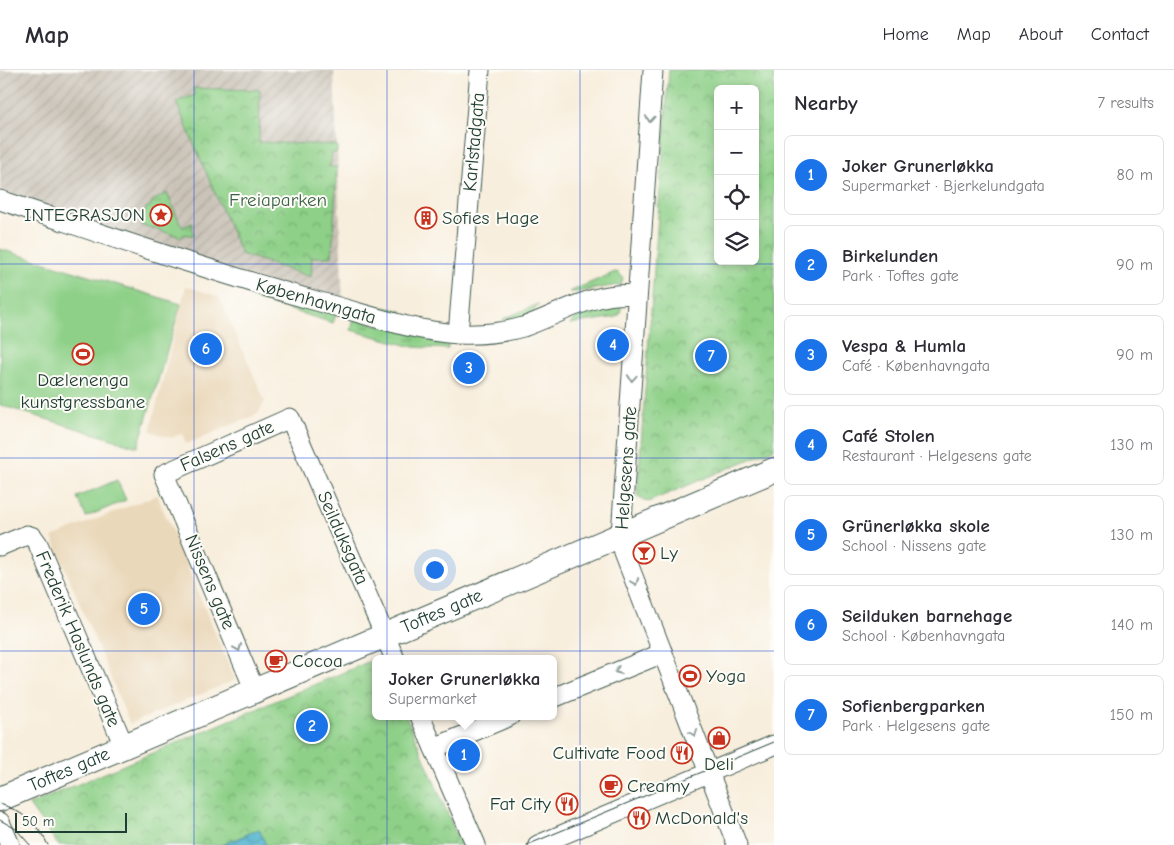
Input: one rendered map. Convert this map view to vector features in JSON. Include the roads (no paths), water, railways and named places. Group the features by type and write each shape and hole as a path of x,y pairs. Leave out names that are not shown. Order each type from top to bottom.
{"main road":[{"name":"Toftes gate","path":"0,800 774,470"}],"street":[{"name":"Karlstadgata","path":"458,334 480,70"},
{"name":"Helgesens gate","path":"653,70 621,535 624,553 737,845"},
{"name":"Københavngata","path":"0,200 200,266 343,308 364,316 407,327 458,334 504,332 609,294 638,295"},
{"name":"Falsens gate","path":"164,474 290,418"},
{"name":"Seilduksgata","path":"290,418 393,655"},
{"name":"Nissens gate","path":"164,474 255,691"},
{"name":"Frederik Haslunds gate","path":"0,546 27,535 34,537 124,746"},
{"path":"557,696 663,653"},
{"path":"422,720 476,845"},
{"path":"434,748 500,720"},
{"path":"538,845 774,746"},
{"path":"0,822 10,845"}],"water":[{"path":"259,829 266,845 222,845"}],"tram line":[{"path":"527,845 774,742"},
{"path":"0,804 15,810 28,819 40,831 48,845"},
{"path":"0,820 16,829 30,845"}],"place":[{"name":"INTEGRASJON","path":"161,215"},
{"name":"Sofies Hage","path":"426,218"},
{"name":"Café Stolen","path":"613,345"},
{"name":"Seilduken barnehage","path":"206,349"},
{"name":"Dælenenga kunstgressbane","path":"83,354"},
{"name":"Sofienbergparken","path":"711,356"},
{"name":"Vespa & Humla","path":"469,368"},
{"name":"Ly","path":"644,553"},
{"name":"Grünerløkka skole","path":"144,609"},
{"name":"Cocoa","path":"276,661"},
{"name":"Yoga","path":"690,676"},
{"name":"Birkelunden","path":"312,726"},
{"name":"Deli","path":"719,738"},
{"name":"Cultivate Food","path":"682,753"},
{"name":"Joker Grunerløkka","path":"464,755"},
{"name":"Creamy","path":"611,786"},
{"name":"Fat City","path":"567,804"},
{"name":"McDonald's","path":"639,818"}],"park label":[{"name":"Freiaparken","path":"278,200"}]}
